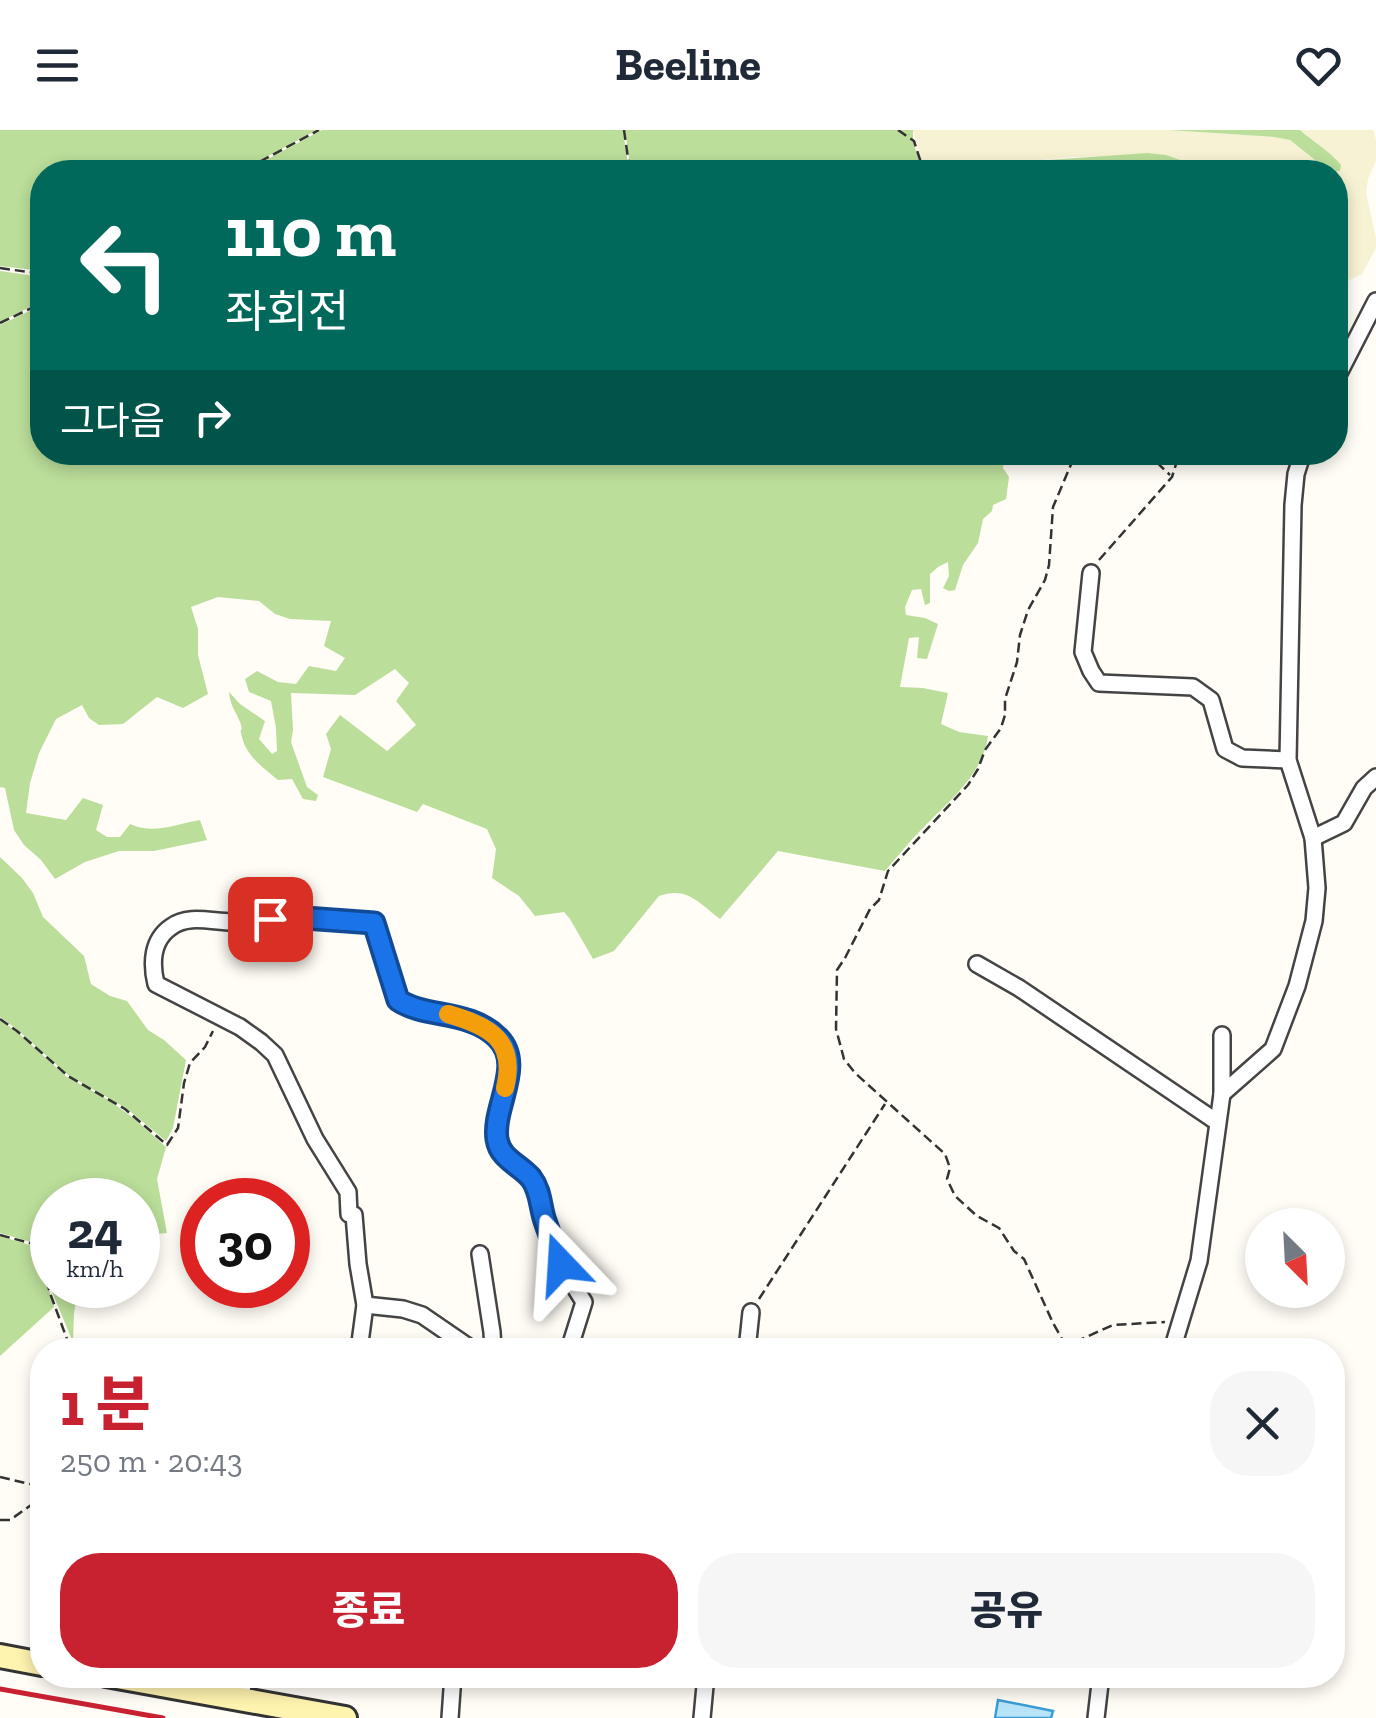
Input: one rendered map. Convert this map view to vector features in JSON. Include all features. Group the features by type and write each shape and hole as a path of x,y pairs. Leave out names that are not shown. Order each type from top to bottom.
{"main road":[{"path":"0,1656 30,1662"},
{"path":"175,1688 345,1718"}],"street":[{"path":"1348,356 1376,301"},
{"path":"1222,1094 1274,1049 1297,986 1314,921 1318,888 1313,838 1288,760 1294,505 1299,465"},
{"path":"1091,573 1083,652 1090,671 1100,682 1193,686 1211,700 1225,749 1242,758 1288,760"},
{"path":"1313,838 1344,822 1364,788 1376,777"},
{"path":"361,1338 365,1305 348,1192 315,1139 275,1055 220,1016 156,984 154,954 168,928 182,921 305,918 374,923 398,1000 408,1007 453,1015 499,1038 507,1052 509,1070 496,1125 497,1144 507,1159 536,1184 544,1221 561,1264 584,1302 573,1338"},
{"path":"977,964 1019,988 1217,1122"},
{"path":"1176,1338 1199,1261 1222,1094 1222,1035"},
{"path":"480,1254 492,1338"},
{"path":"365,1305 422,1315 456,1338"},
{"path":"749,1338 752,1312"},
{"path":"239,1700 242,1688"},
{"path":"450,1718 453,1688"},
{"path":"702,1718 705,1688"},
{"path":"1096,1718 1099,1688"}],"path":[{"path":"261,160 319,130"},
{"path":"624,130 628,160"},
{"path":"898,130 914,141 920,160"},
{"path":"0,268 30,272"},
{"path":"0,323 30,309"},
{"path":"1060,1338 1024,1259 999,1228 955,1196 945,1154 886,1103 844,1059 836,1029 836,970 879,900 888,871 968,785 1001,728 1020,635 1049,565 1053,507 1071,465"},
{"path":"1160,465 1172,477"},
{"path":"1091,573 1172,477 1176,465"},
{"path":"0,1019 68,1076 125,1110 167,1145 178,1128 190,1063 205,1047 220,1016"},
{"path":"752,1312 886,1103"},
{"path":"0,1235 37,1246 67,1338"},
{"path":"1086,1338 1114,1325 1181,1322"},
{"path":"0,1477 30,1484"},
{"path":"0,1520 10,1520 30,1506"}],"shaded area":[{"path":"913,130 1168,130 1274,137 1290,140 1315,160 1180,160 1166,155 921,160"},
{"path":"1300,130 1373,130 1376,139 1376,160 1366,193 1376,248 1362,274 1348,281 1348,160 1336,160"}],"green space":[{"path":"0,130 317,130 261,160 30,160 30,270 0,266"},
{"path":"322,130 623,130 627,160 266,160"},
{"path":"625,130 913,130 919,160 629,160"},
{"path":"1168,130 1300,130 1337,160 1315,160 1290,140"},
{"path":"1147,153 1180,160 1048,160"},
{"path":"0,271 30,275 30,307 0,322"},
{"path":"30,311 30,465 1003,465 1009,477 1006,499 993,505 983,519 978,543 963,565 955,590 943,588 949,576 948,562 930,574 930,603 925,605 921,589 912,590 905,607 906,615 938,624 927,659 917,658 919,637 909,638 900,687 948,693 941,724 959,732 988,736 985,750 962,788 885,871 778,851 720,919 685,895 659,896 614,951 593,959 564,912 535,916 519,896 492,878 496,849 487,829 423,804 417,812 323,777 331,749 326,734 340,715 387,751 416,725 396,701 409,683 395,669 355,695 291,693 291,742 307,787 318,795 316,801 303,799 292,779 278,780 257,762 244,744 229,692 265,721 259,739 272,754 277,751 271,701 249,692 245,679 257,671 278,682 296,684 309,666 336,671 345,658 324,646 331,621 290,619 275,614 259,601 218,597 191,607 208,694 183,708 157,697 123,724 99,725 89,718 82,705 56,719 39,753 26,813 66,820 83,798 103,805 96,830 107,837 120,837 130,824 157,829 200,820 207,840 154,851 119,851 85,862 55,879 14,830 5,788 0,787 0,325"},
{"path":"0,857 33,893 43,917 84,956 91,984 127,1001 148,1030 186,1060 173,1128 166,1141 126,1108 68,1075 0,1017"},
{"path":"0,1020 67,1077 107,1099 166,1147 157,1178 30,1178 30,1242 0,1233"},
{"path":"160,1195 167,1233 160,1234"},
{"path":"0,1236 30,1245 30,1308 53,1308 0,1356"},
{"path":"59,1308 75,1308 71,1338"}],"water":[{"path":"998,1700 1053,1711 1051,1718 995,1718"}],"railway":[{"path":"0,1689 163,1718"}],"slow traffic":[{"path":"448,1014 499,1038 507,1052 505,1088"}],"route":[{"path":"270,919 374,923 398,1000 408,1007 453,1015 499,1038 507,1052 509,1070 496,1125 497,1144 507,1159 536,1184 544,1221 561,1264"}]}
